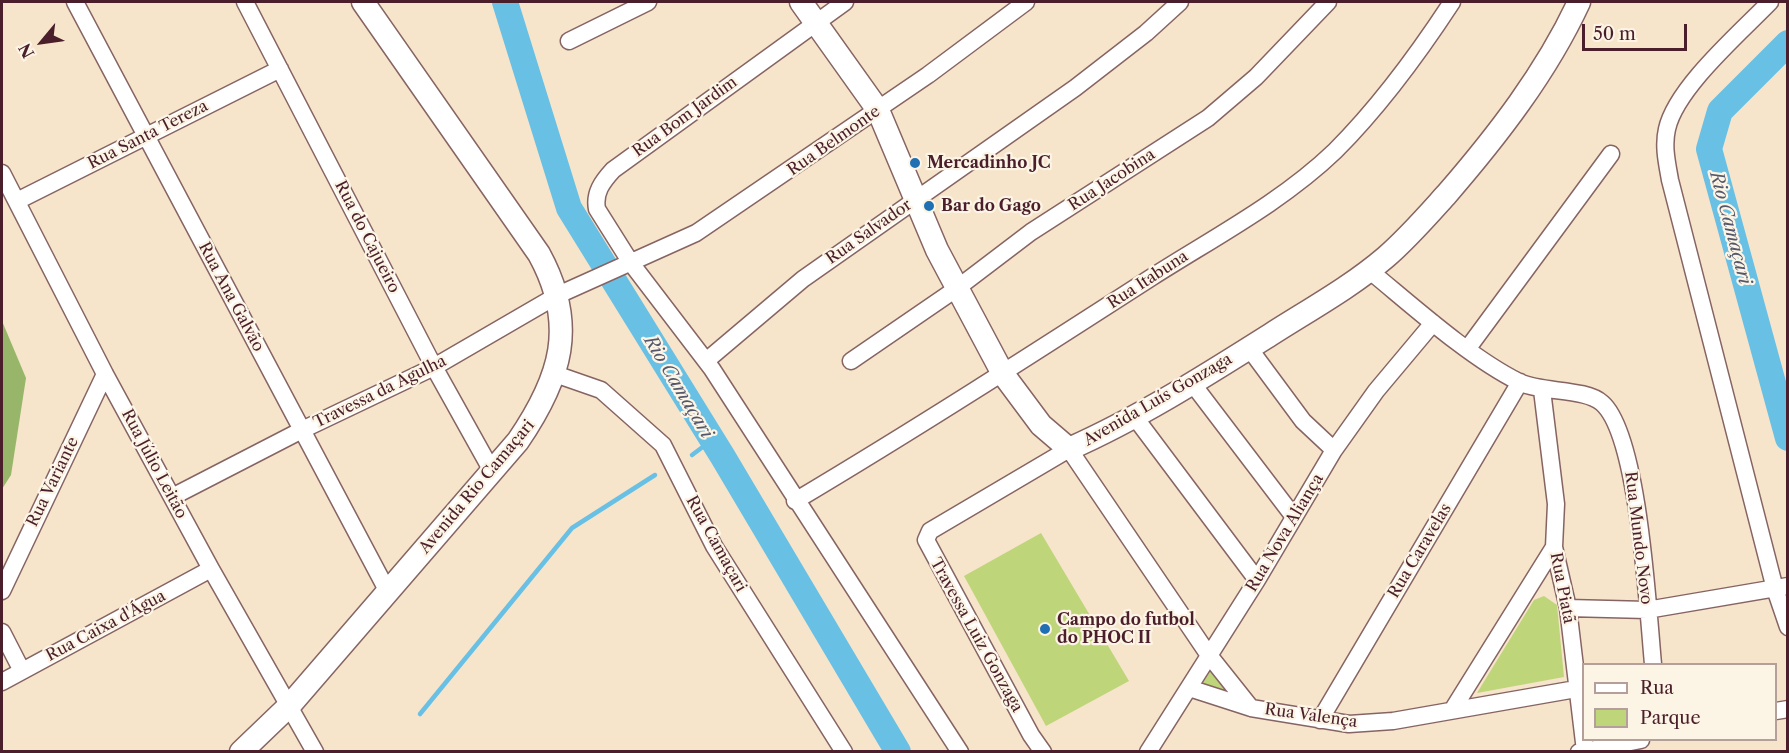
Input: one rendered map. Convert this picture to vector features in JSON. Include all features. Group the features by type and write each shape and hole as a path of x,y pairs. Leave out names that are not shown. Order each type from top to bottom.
{"street":[{"name":"Rua Ana Galvão","path":"75,2 388,592"},
{"name":"Rua do Cajueiro","path":"244,2 434,367 492,471"},
{"name":"Avenida Rio Camaçari","path":"241,752 290,705 492,471 537,413 555,374 559,350 558,294 539,254 363,2"},
{"path":"569,41 648,2"},
{"name":"Avenida Luís Gonzaga","path":"801,2 878,110 956,289 1003,374 1041,425 1069,449 1192,383 1370,271 1415,230 1493,139 1559,40 1579,2"},
{"name":"Rua Bom Jardim","path":"845,2 648,143 604,180 596,200 597,209 624,266 706,361 960,752"},
{"name":"Rua Belmonte","path":"624,266 696,233 878,110 1026,2"},
{"name":"Rua Salvador","path":"706,361 796,284 1114,59 1180,2"},
{"name":"Rua Jacobina","path":"851,361 956,289 1031,232 1208,118 1256,77 1328,2"},
{"name":"Rua Itabuna","path":"795,501 1003,374 1249,216 1308,174 1333,152 1380,101 1452,2"},
{"path":"1770,2 1682,95 1667,130 1665,151 1670,180 1781,588 1788,627"},
{"name":"Rua Santa Tereza","path":"17,201 280,69"},
{"path":"1468,348 1611,154"},
{"name":"Rua Júlio Leitão","path":"2,172 105,374 171,497 315,752"},
{"name":"Travessa da Agulha","path":"171,497 302,430 434,367 558,294 624,266"},
{"name":"Rua Mundo Novo","path":"1370,271 1468,348 1520,382 1542,390 1594,399 1609,412 1618,431 1632,475 1653,663"},
{"name":"Rua Nova Aliança","path":"1148,752 1257,580 1334,450 1376,391 1433,322"},
{"path":"1249,348 1303,422 1334,450"},
{"name":"Rua Variante","path":"2,591 105,374"},
{"name":"Rua Camaçari","path":"555,374 601,390 663,445 714,546 844,752"},
{"name":"Rua Caravelas","path":"1320,720 1520,382"},
{"path":"1192,383 1294,517"},
{"name":"Rua Piatã","path":"1542,390 1556,504 1554,547 1568,608 1582,751"},
{"path":"1134,416 1257,580"},
{"name":"Rua Valença","path":"1069,449 1208,654 1251,708 1320,720 1364,724 1394,722 1453,709 1576,688"},
{"name":"Travessa Luiz Gonzaga","path":"1043,752 1031,735 926,540 930,531 1069,449"},
{"path":"1453,709 1554,547"},
{"name":"Rua Caixa d'Água","path":"2,682 211,570"},
{"path":"1568,608 1647,610 1781,588"},
{"path":"2,632 22,671"},
{"path":"1189,687 1251,708"},
{"path":"1582,751 1636,741"}],"green space":[{"path":"2,321 26,378 11,475 2,489"},
{"name":"Campo do futbol do PHOC II","path":"1041,533 1129,681 1046,726 964,576"},
{"path":"1544,596 1557,605 1564,677 1477,693 1534,600"},
{"path":"1213,667 1236,698 1201,686"}],"waterway":[{"name":"Rio Camaçari","path":"505,2 569,208 723,457 898,752"},
{"name":"Rio Camaçari","path":"1788,43 1720,111 1709,149 1788,438"},
{"path":"692,455 712,440"},
{"path":"420,714 572,528 655,475"}],"place":[{"name":"Mercadinho JC","path":"915,163"},
{"name":"Bar do Gago","path":"929,206"},
{"name":"Campo do futbol do PHOC II","path":"1045,629"}]}
